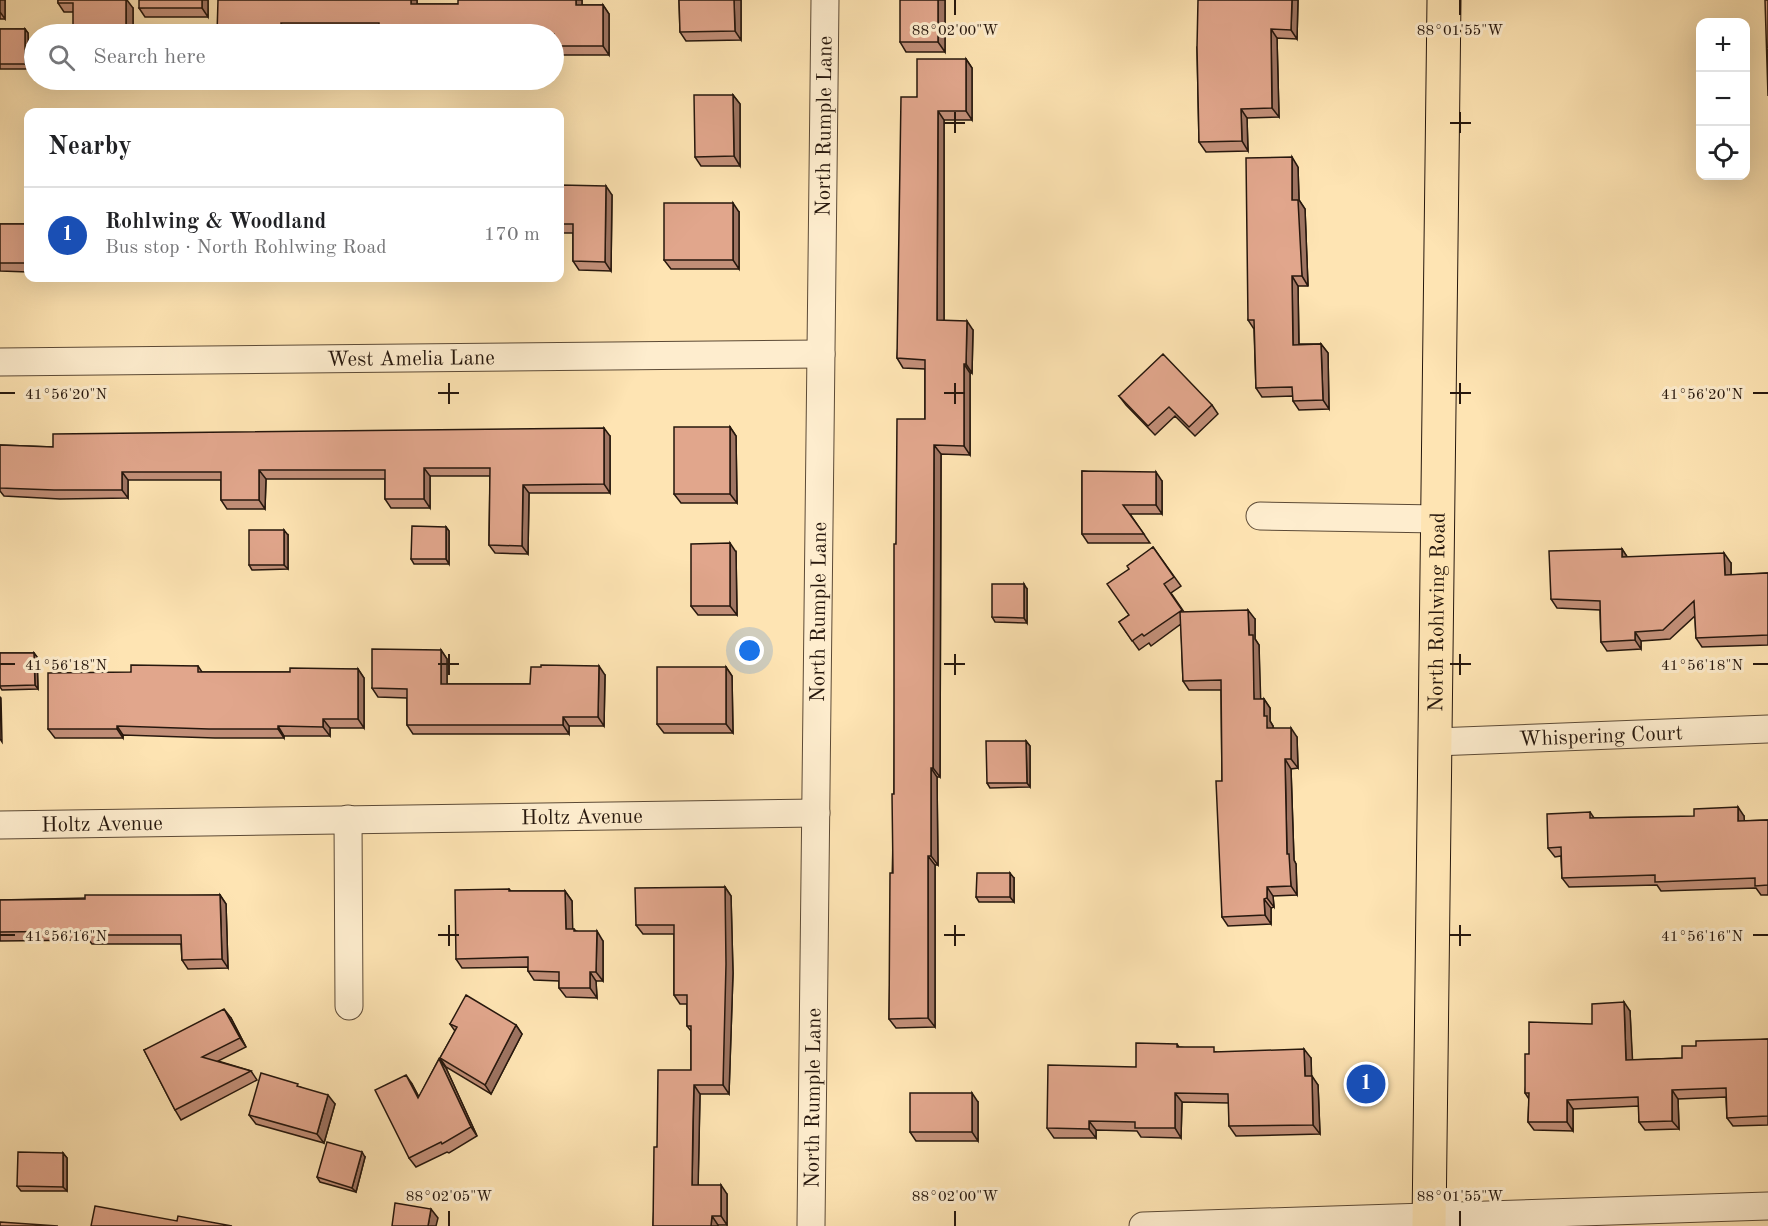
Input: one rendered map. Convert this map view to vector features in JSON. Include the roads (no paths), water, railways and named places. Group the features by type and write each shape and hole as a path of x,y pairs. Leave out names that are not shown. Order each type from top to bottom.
{"main road":[{"name":"North Rohlwing Road","path":"1429,1222 1444,0"}],"street":[{"name":"North Rumple Lane","path":"811,1226 825,0"},
{"name":"West Amelia Lane","path":"0,362 821,354"},
{"path":"1260,516 1438,519"},
{"name":"Whispering Court","path":"1435,742 1768,729"},
{"name":"Holtz Avenue","path":"0,825 816,813"},
{"path":"348,819 350,1006"},
{"path":"1143,1226 1429,1222 1768,1206"}],"place":[{"name":"Rohlwing & Woodland","path":"1366,1084"}]}
